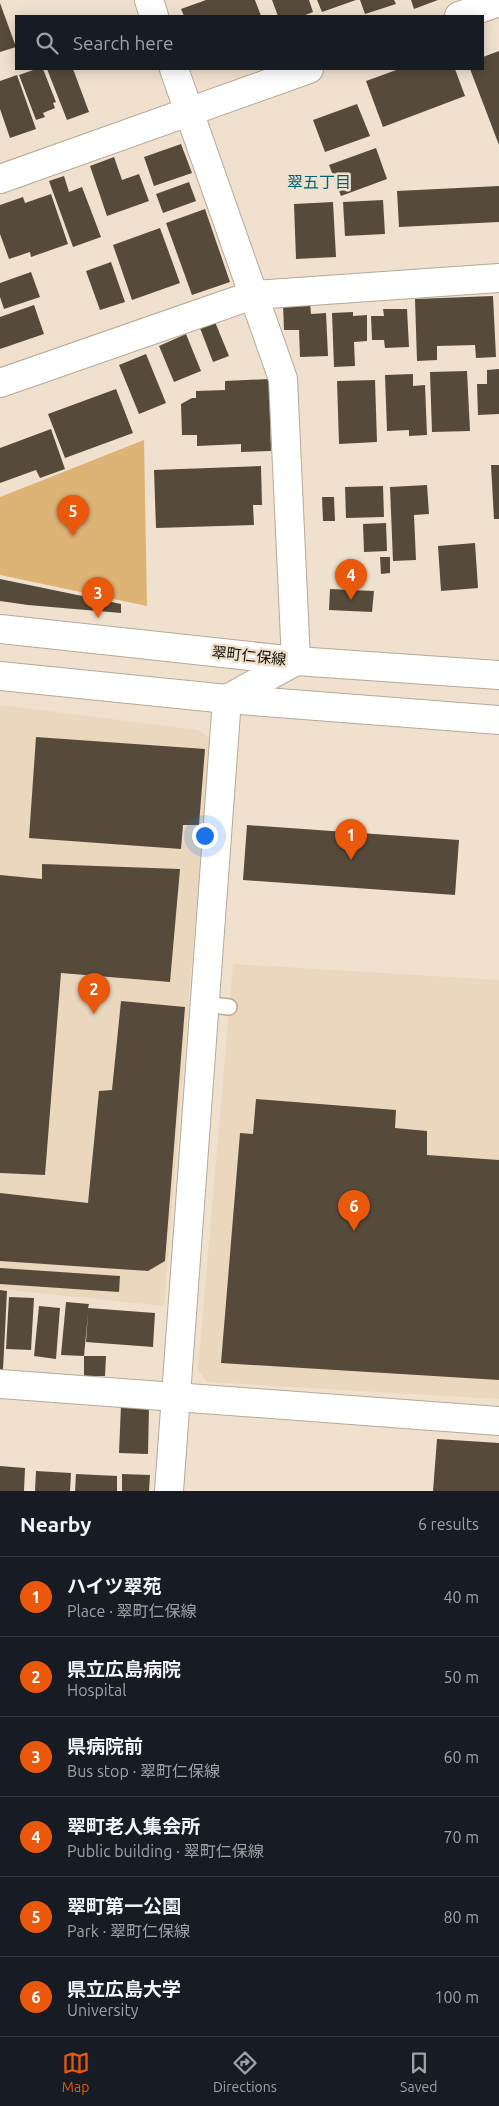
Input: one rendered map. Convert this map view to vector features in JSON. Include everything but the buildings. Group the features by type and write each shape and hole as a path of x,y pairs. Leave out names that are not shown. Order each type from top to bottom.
{"street":[{"path":"148,0 154,15"},
{"path":"462,15 499,2"},
{"path":"174,70 283,379 296,661 227,700"},
{"path":"0,179 306,70"},
{"path":"0,383 253,295 499,278"},
{"name":"翠町仁保線","path":"0,629 296,661 499,675"},
{"path":"0,676 227,700 499,720"},
{"path":"169,1491 176,1397 217,1005 227,700"},
{"path":"0,1384 499,1421"}],"shaded area":[{"path":"144,440 147,606 0,575 0,497"},
{"path":"0,705 198,730 210,739 164,1306 0,1289"},
{"path":"233,964 499,980 499,1399 207,1382 198,1370"}],"place":[{"name":"翠町第一公園","path":"73,536"},
{"name":"翠町老人集会所","path":"351,600"},
{"name":"県病院前","path":"98,618"},
{"name":"ハイツ翠苑","path":"351,860"},
{"name":"県立広島病院","path":"94,1014"},
{"name":"県立広島大学","path":"354,1231"}],"district":[{"name":"翠五丁目","path":"319,182"}]}
